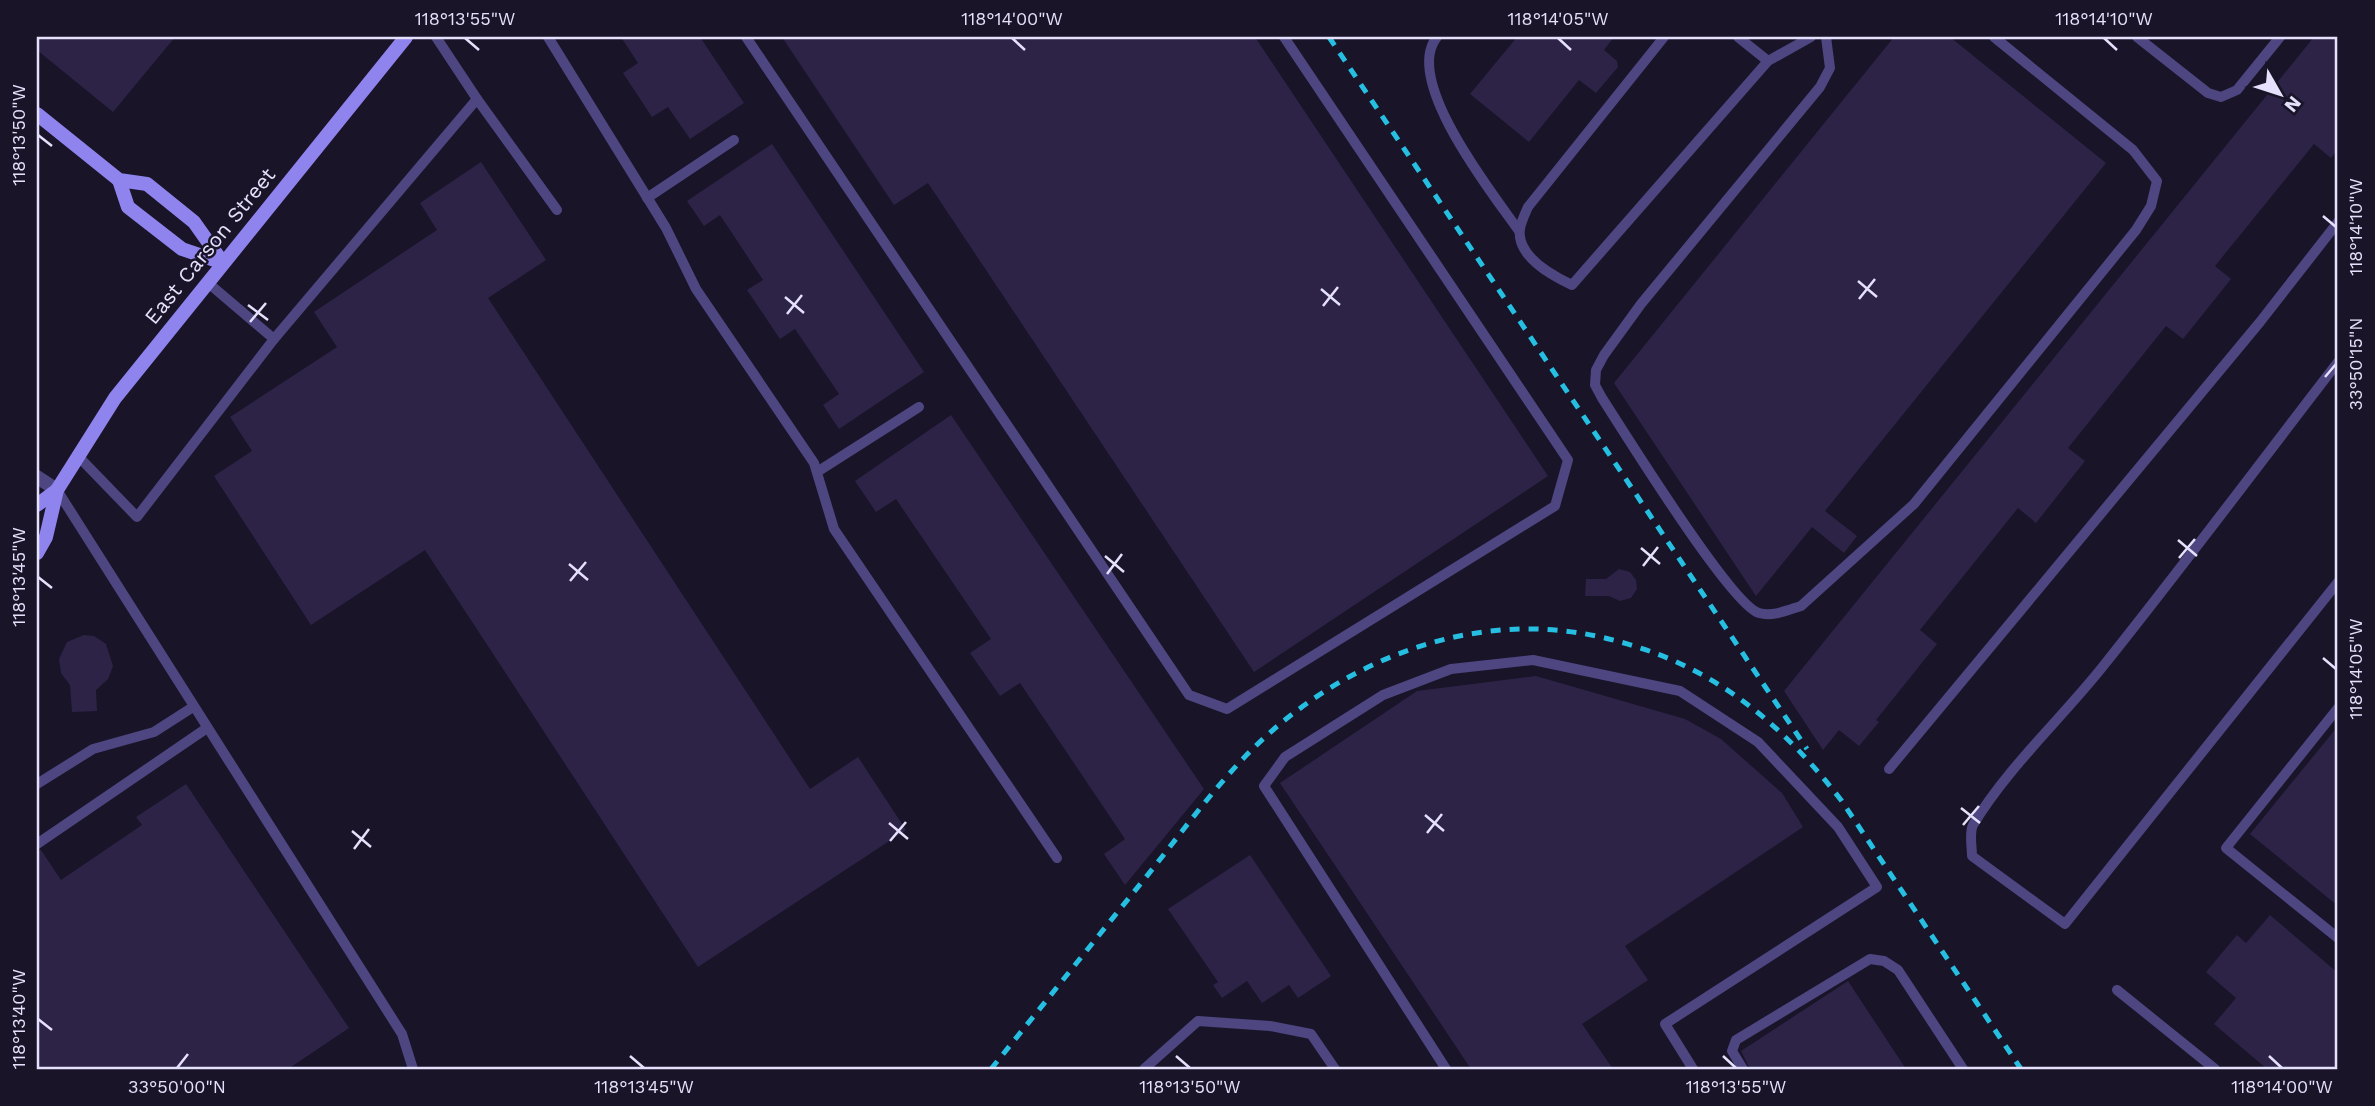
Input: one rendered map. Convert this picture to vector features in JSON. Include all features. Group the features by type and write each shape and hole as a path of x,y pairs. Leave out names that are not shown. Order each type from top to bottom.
{"main road":[{"name":"East Carson Street","path":"37,552 46,537 57,490 115,398 406,37"},
{"path":"37,114 119,180 147,184 194,222 223,263"},
{"path":"119,180 128,207 183,249 223,263"},
{"name":"East Carson Street","path":"37,505 57,490"}],"street":[{"path":"37,477 57,490"}],"lane":[{"path":"436,37 557,210"},
{"path":"548,37 666,228 696,289 814,463 834,529 1057,858"},
{"path":"746,37 1189,695 1227,709 1556,506 1568,460 1284,37"},
{"path":"1437,37 1427,68 1444,117 1519,231 1525,252 1555,277 1572,285 1768,61 1811,37"},
{"path":"1519,231 1528,207 1664,37"},
{"path":"1738,37 1768,61"},
{"path":"1826,37 1830,68 1820,87 1641,304 1596,370 1595,385 1602,398 1683,522 1736,592 1759,613 1778,614 1801,606 1914,504 2102,273 2151,206 2157,181 2149,167 2133,150 1994,37"},
{"path":"2137,37 2208,93 2221,97 2236,90 2280,37"},
{"path":"77,455 137,517 274,339 477,99"},
{"path":"647,198 734,140"},
{"path":"1889,769 2252,332 2338,222"},
{"path":"207,282 274,339"},
{"path":"2338,362 2104,666 2033,747 1971,828 1972,856 2065,924 2338,582"},
{"path":"817,472 919,407"},
{"path":"57,490 402,1034 414,1069"},
{"path":"1446,1069 1264,786 1285,757 1383,695 1451,669 1533,660 1679,691 1758,742 1838,827 1877,887 1665,1024 1693,1069"},
{"path":"37,784 93,749 154,732 193,707"},
{"path":"2338,708 2226,848 2338,938"},
{"path":"37,844 207,728"},
{"path":"1743,1069 1731,1051 1736,1040 1870,959 1884,961 1898,970 1962,1069"},
{"path":"2117,990 2215,1069"},
{"path":"1144,1069 1198,1021 1270,1026 1311,1034 1335,1069"}],"building":[{"path":"37,37 175,37 113,112 37,50"},
{"path":"621,37 700,37 744,103 690,139 668,107 652,117 623,73 638,63"},
{"path":"782,37 1255,37 1548,476 1254,672 928,183 894,205"},
{"path":"1517,37 1614,37 1604,50 1617,61 1618,67 1596,93 1579,80 1529,142 1470,94"},
{"path":"1894,37 1950,37 2106,163 1825,511 1857,536 1844,553 1812,527 1756,596 1614,383"},
{"path":"2314,37 2338,37 2338,149 2331,158 2314,144 2215,266 2231,279 2183,339 2166,326 2068,448 2085,461 2036,523 2018,508 1920,630 1937,644 1876,720 1879,722 1859,746 1839,730 1823,750 1784,691"},
{"path":"772,144 924,372 839,429 823,405 839,394 795,329 780,339 747,290 763,280 720,215 704,226 687,201"},
{"path":"481,162 546,260 488,298 810,789 858,757 906,830 698,967 425,550 311,625 214,476 252,451 230,417 337,347 314,312 437,230 420,203"},
{"path":"951,415 1204,789 1125,885 1104,854 1125,839 1020,683 1000,696 970,653 991,639 896,499 876,512 855,481"},
{"path":"1619,569 1630,572 1636,580 1637,589 1631,598 1620,601 1609,596 1585,596 1586,579 1606,579"},
{"path":"84,635 94,636 106,644 113,666 108,679 96,690 97,711 72,712 70,685 61,673 59,659 67,642"},
{"path":"1536,676 1685,719 1721,739 1782,793 1803,827 1625,946 1648,980 1582,1024 1613,1069 1471,1069 1280,783 1417,691"},
{"path":"2338,726 2338,906 2250,834"},
{"path":"186,784 349,1028 288,1069 37,1069 37,851 41,850 61,880 142,825 136,817"},
{"path":"1250,855 1331,976 1298,998 1289,985 1262,1003 1247,981 1222,998 1213,985 1218,982 1168,909"},
{"path":"2270,915 2338,973 2338,1069 2267,1069 2214,1024 2236,998 2206,972 2237,935 2246,943"},
{"path":"1848,981 1906,1069 1750,1069 1741,1051"}],"railway":[{"path":"1329,37 1807,749"},
{"path":"991,1069 1209,797 1243,759 1280,724 1314,698 1389,658 1470,634 1511,629 1554,630 1596,636 1635,646 1671,659 1704,676 1763,717 1816,769 1841,800 2021,1069"}]}
